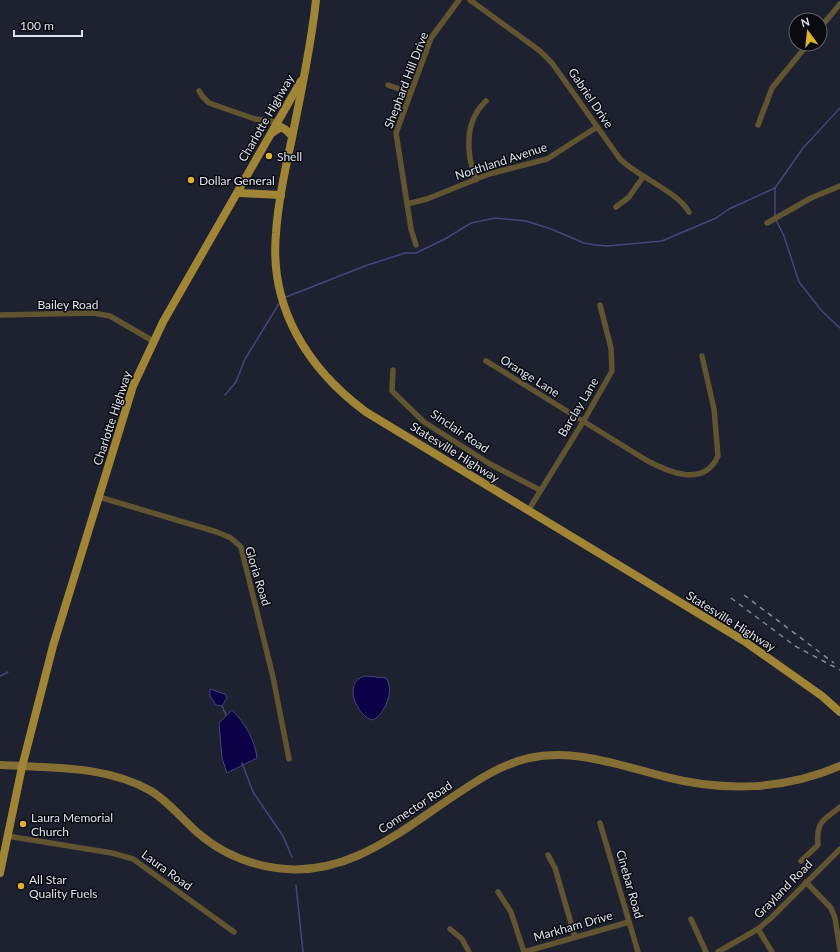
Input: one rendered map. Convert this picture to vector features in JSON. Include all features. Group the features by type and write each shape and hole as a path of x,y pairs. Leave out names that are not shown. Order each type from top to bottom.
{"main road":[{"name":"Charlotte Highway","path":"0,873 22,767 53,646 127,404 153,341 278,120 304,77 316,0"},
{"name":"Statesville Highway","path":"304,77 281,195 276,235 276,261 280,286 287,312 297,335 310,358 345,396 366,412 744,641 822,696 840,712"},
{"path":"278,120 288,115 296,118"},
{"path":"272,133 280,125 296,118"},
{"path":"272,133 281,127 292,136"},
{"path":"238,193 281,195"}],"street":[{"name":"Shephard Hill Drive","path":"416,245 411,229 396,133 431,38 459,0"},
{"name":"Gabriel Drive","path":"470,0 547,58 561,74 620,159 643,177 675,197 689,212"},
{"path":"828,18 840,4"},
{"path":"758,125 772,88 801,52"},
{"path":"388,85 410,93"},
{"path":"199,91 209,103 254,119 278,120"},
{"path":"476,180 470,161 468,141 479,107 486,101"},
{"name":"Northland Avenue","path":"407,204 427,199 476,180 547,159 597,127"},
{"path":"616,207 629,197 643,177"},
{"path":"767,223 811,198 840,186"},
{"name":"Barclay Lane","path":"528,511 583,422 612,371 611,348 600,305"},
{"name":"Bailey Road","path":"0,316 93,313 110,316 153,341"},
{"name":"Orange Lane","path":"486,361 583,422 665,470 685,475 707,471 715,462 718,449 714,409 702,356"},
{"name":"Sinclair Road","path":"393,370 392,391 424,422 490,464 540,490"},
{"name":"Gloria Road","path":"99,497 217,532 231,538 241,548 269,662 288,759"},
{"name":"Connector Road","path":"0,765 87,771 108,774 127,780 161,798 199,834 225,852 258,865 291,870 333,865 363,854 489,773 518,761 539,756 563,754 587,757 668,778 719,786 755,786 784,782 814,775 840,766"},
{"path":"801,861 818,845 817,833 819,824 840,807"},
{"name":"Cinebar Road","path":"600,823 638,952"},
{"name":"Laura Road","path":"7,836 112,853 133,859 234,932"},
{"name":"Grayland Road","path":"718,952 758,929 783,907 840,849"},
{"path":"548,855 558,876 575,937"},
{"path":"806,882 831,908 835,918 840,950"},
{"path":"498,892 511,912 524,952"},
{"path":"691,919 706,952"},
{"name":"Markham Drive","path":"524,952 629,922"},
{"path":"450,929 462,939 469,952"},
{"path":"758,929 772,952"}],"shaded area":[{"path":"365,676 386,678 389,683 389,695 385,707 373,720 367,718 362,713 354,700 354,685 358,680"},
{"path":"210,689 225,694 227,698 222,706 216,705 210,696"},
{"path":"232,710 249,732 257,758 227,773 222,758 219,723"}],"waterway":[{"path":"286,297 365,266 405,253 416,253 445,239 471,223 495,218 526,221 551,229 584,243 595,245 607,246 662,241 716,218 729,209 775,188 803,148 840,108"},
{"path":"775,188 775,216"},
{"path":"776,220 784,236 799,282 821,310 840,328"},
{"path":"225,395 236,382 245,359 280,302"},
{"path":"0,676 8,672"},
{"path":"222,706 226,715"},
{"path":"242,763 253,792 283,836 292,857"},
{"path":"296,885 303,952"}],"railway":[{"path":"744,595 834,663"},
{"path":"731,598 795,646 840,670"}],"place":[{"name":"Shell","path":"269,156"},
{"name":"Dollar General","path":"191,180"},
{"name":"Laura Memorial Church","path":"23,824"},
{"name":"All Star Quality Fuels","path":"21,886"}]}
